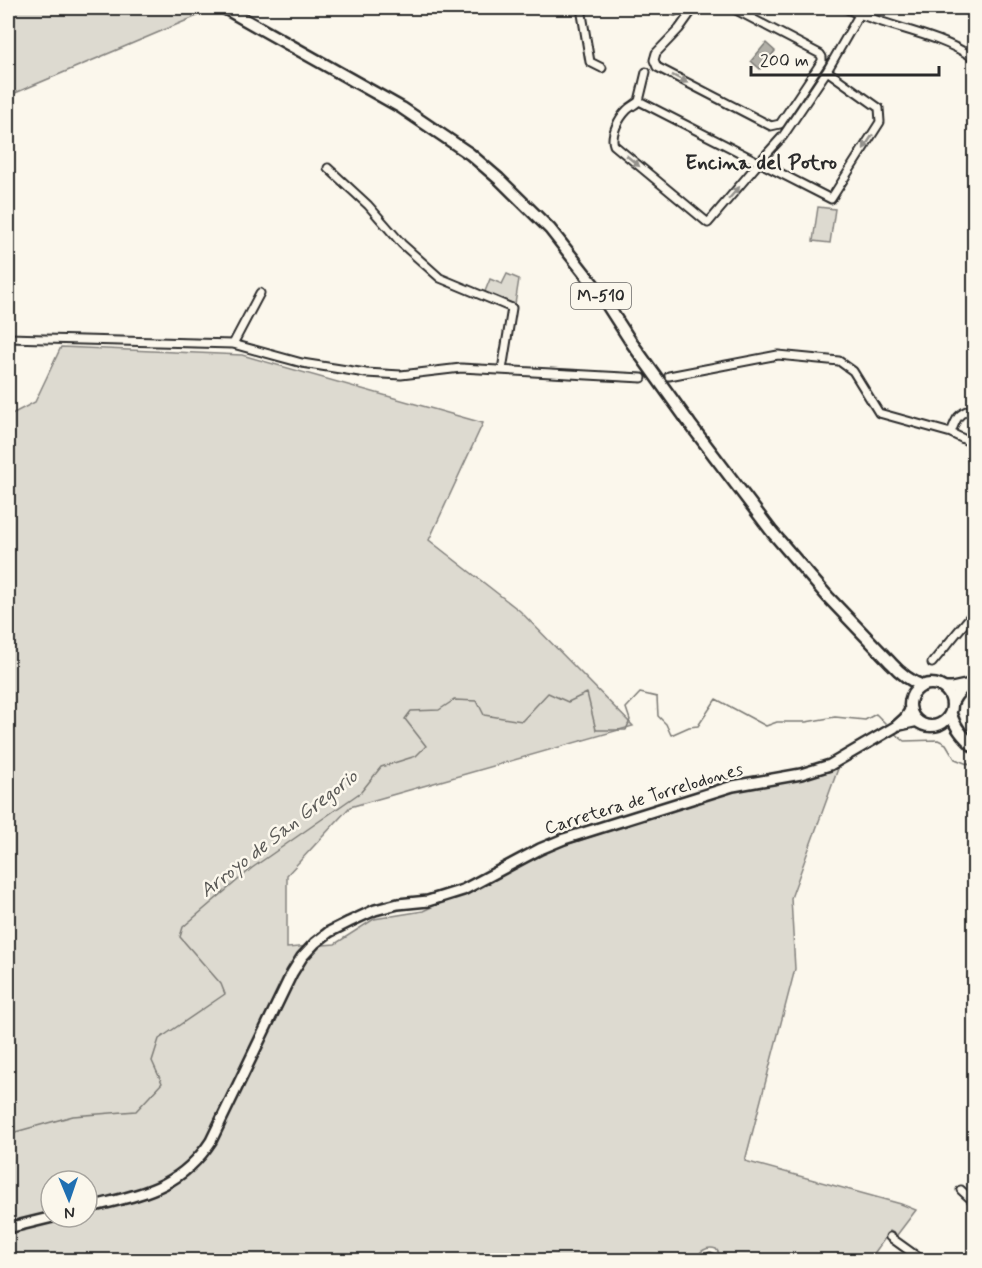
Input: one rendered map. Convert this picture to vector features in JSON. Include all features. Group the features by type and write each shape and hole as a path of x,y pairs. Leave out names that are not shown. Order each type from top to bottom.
{"main road":[{"name":"M-510","path":"224,8 402,108 470,154 507,187 550,229 597,289 631,342 690,424 772,532 828,597 900,672 923,686 930,684 944,688"},
{"name":"M-510","path":"900,672 912,696"},
{"path":"944,688 971,682"},
{"path":"952,702 971,682"},
{"path":"923,686 912,696 910,702 910,710 918,722 933,726 941,724 951,714"},
{"path":"944,688 950,694 951,714 960,733"},
{"name":"Carretera de Torrelodones","path":"99,1205 158,1188 178,1177 199,1158 212,1141 292,973 302,957 329,932 375,910 398,904 428,901 463,890 540,849 564,839 733,786 801,774 831,765 895,727 910,710"},
{"name":"Carretera de Torrelodones","path":"895,727 918,722"},
{"path":"941,724 960,733 975,747"},
{"path":"8,1228 39,1220"}],"street":[{"path":"581,8 590,62 603,68"},
{"path":"694,8 679,29 656,53 654,60 657,67 771,126 780,124 822,62 822,57 732,8"},
{"path":"845,8 859,15 911,30 961,49 975,58"},
{"path":"645,72 639,101 627,110 614,131 612,139 614,145 708,223 783,136 828,71 859,15"},
{"path":"639,101 831,199 880,122 879,108 828,71"},
{"path":"328,168 368,205 402,244 440,279 512,308 502,370"},
{"path":"233,344 260,293"},
{"path":"8,338 233,344 302,363 366,373 401,375 461,368 642,378"},
{"path":"669,376 778,355 839,361 853,371 879,413 951,433 975,444"},
{"path":"951,433 956,419 962,412 975,408"},
{"path":"932,663 975,612"},
{"path":"961,1190 975,1202"},
{"path":"890,1237 922,1260"},
{"path":"710,1257 719,1260"}],"shaded area":[{"path":"8,8 207,8 197,16 8,96"},
{"path":"766,43 775,51 760,69 751,61"},
{"path":"818,207 835,209 830,243 813,241"},
{"path":"507,274 519,279 515,304 484,294 490,279 502,284"},
{"path":"61,347 242,355 483,423 429,540 520,611 633,726 350,807 287,875 287,948 335,944 374,919 423,911 562,846 739,789 839,766 791,898 795,969 745,1161 916,1210 897,1235 890,1231 873,1255 877,1259 739,1260 721,1256 716,1249 710,1248 701,1252 696,1260 8,1260 8,416 35,402"}],"waterway":[{"name":"Arroyo de San Gregorio","path":"8,1134 73,1116 136,1111 162,1083 152,1061 159,1039 225,994 221,984 180,937 183,927 252,868 361,792 381,767 416,756 426,746 405,719 411,711 439,710 454,700 477,701 484,715 522,721 548,693 568,702 587,693 596,730 626,730 630,720 626,708 640,693 657,697 658,716 666,724 671,735 689,727 698,726 716,699 766,726 777,722 806,722 835,717 865,720 876,714 886,724"},
{"name":"Arroyo de San Gregorio","path":"894,733 904,741 938,740 946,744 955,759 974,766"}],"district":[{"name":"Encina del Potro","path":"761,163"}]}
